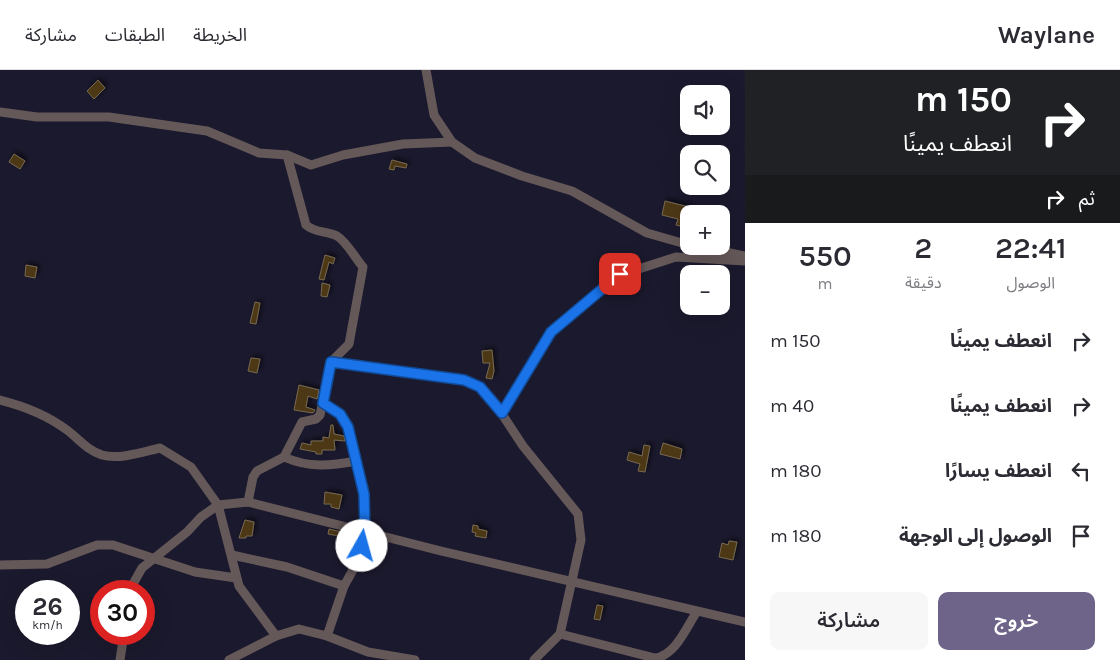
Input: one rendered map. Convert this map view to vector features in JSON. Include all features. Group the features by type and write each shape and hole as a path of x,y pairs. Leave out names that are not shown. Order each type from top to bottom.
{"street":[{"path":"426,70 434,115 452,142 475,158 522,176 572,191 646,233 680,242"},
{"path":"0,112 37,116 109,117 207,131 259,153 287,155 311,165 343,155 403,144 452,142"},
{"path":"248,502 253,476 258,471 284,457 302,422 319,417 331,362 348,344 363,267 344,242 336,235 310,228 306,225 287,155"},
{"path":"730,253 745,256"},
{"path":"502,413 551,332 620,274 676,257 745,261"},
{"path":"331,362 464,380 480,387 502,413 522,446 578,514 581,540 560,634 534,660"},
{"path":"0,400 45,416 68,431 85,447 104,456 128,455 160,448 191,467 218,506 232,555 238,586 276,636"},
{"path":"323,403 340,414 348,427 364,494 365,532 358,561 344,586 327,636"},
{"path":"284,457 298,463 326,467 356,461"},
{"path":"135,580 142,568 153,558 218,506 248,502 696,612 745,622"},
{"path":"0,565 47,564 97,545 113,545 195,572 236,578"},
{"path":"232,555 287,567 344,586"},
{"path":"560,634 634,651 655,658 664,657 670,652 696,612"},
{"path":"229,660 276,636 299,629 327,636 369,656 415,660"},
{"path":"120,660 122,645"},
{"path":"631,660 634,651"}],"building":[{"path":"98,80 105,88 94,99 87,91"},
{"path":"14,154 25,161 20,169 9,162"},
{"path":"392,160 407,164 406,168 395,166 394,170 389,169"},
{"path":"665,201 681,205 680,226 676,225 678,219 662,215"},
{"path":"325,255 335,258 333,264 329,262 324,280 319,279"},
{"path":"26,265 37,267 35,278 25,276"},
{"path":"322,283 330,285 327,297 321,296"},
{"path":"255,302 260,303 256,324 250,323"},
{"path":"492,350 494,371 492,379 486,378 490,363 483,363 482,351"},
{"path":"251,358 260,359 257,373 248,371"},
{"path":"299,385 319,390 317,399 308,396 306,407 315,410 313,413 294,410"},
{"path":"331,425 333,425 334,434 344,436 345,441 334,440 335,450 322,450 322,454 316,454 316,452 300,449 302,443 311,445 311,441 323,441 323,437 329,438"},
{"path":"663,443 682,449 680,459 660,454"},
{"path":"644,445 650,446 645,472 638,471 640,464 627,460 629,452 642,456"},
{"path":"325,492 342,495 339,509 331,507 331,504 324,504"},
{"path":"245,520 254,522 252,536 239,538"},
{"path":"473,525 478,526 478,529 487,531 486,538 475,536 476,533 472,532"},
{"path":"329,529 350,534 346,558 340,557 344,537 328,534"},
{"path":"729,541 737,542 733,560 719,557 722,543 728,545"},
{"path":"597,605 603,606 600,620 594,619"}],"route":[{"path":"362,546 365,532 364,494 348,427 340,414 323,403 331,362 464,380 480,387 492,398 502,413 551,332 620,274"}]}
